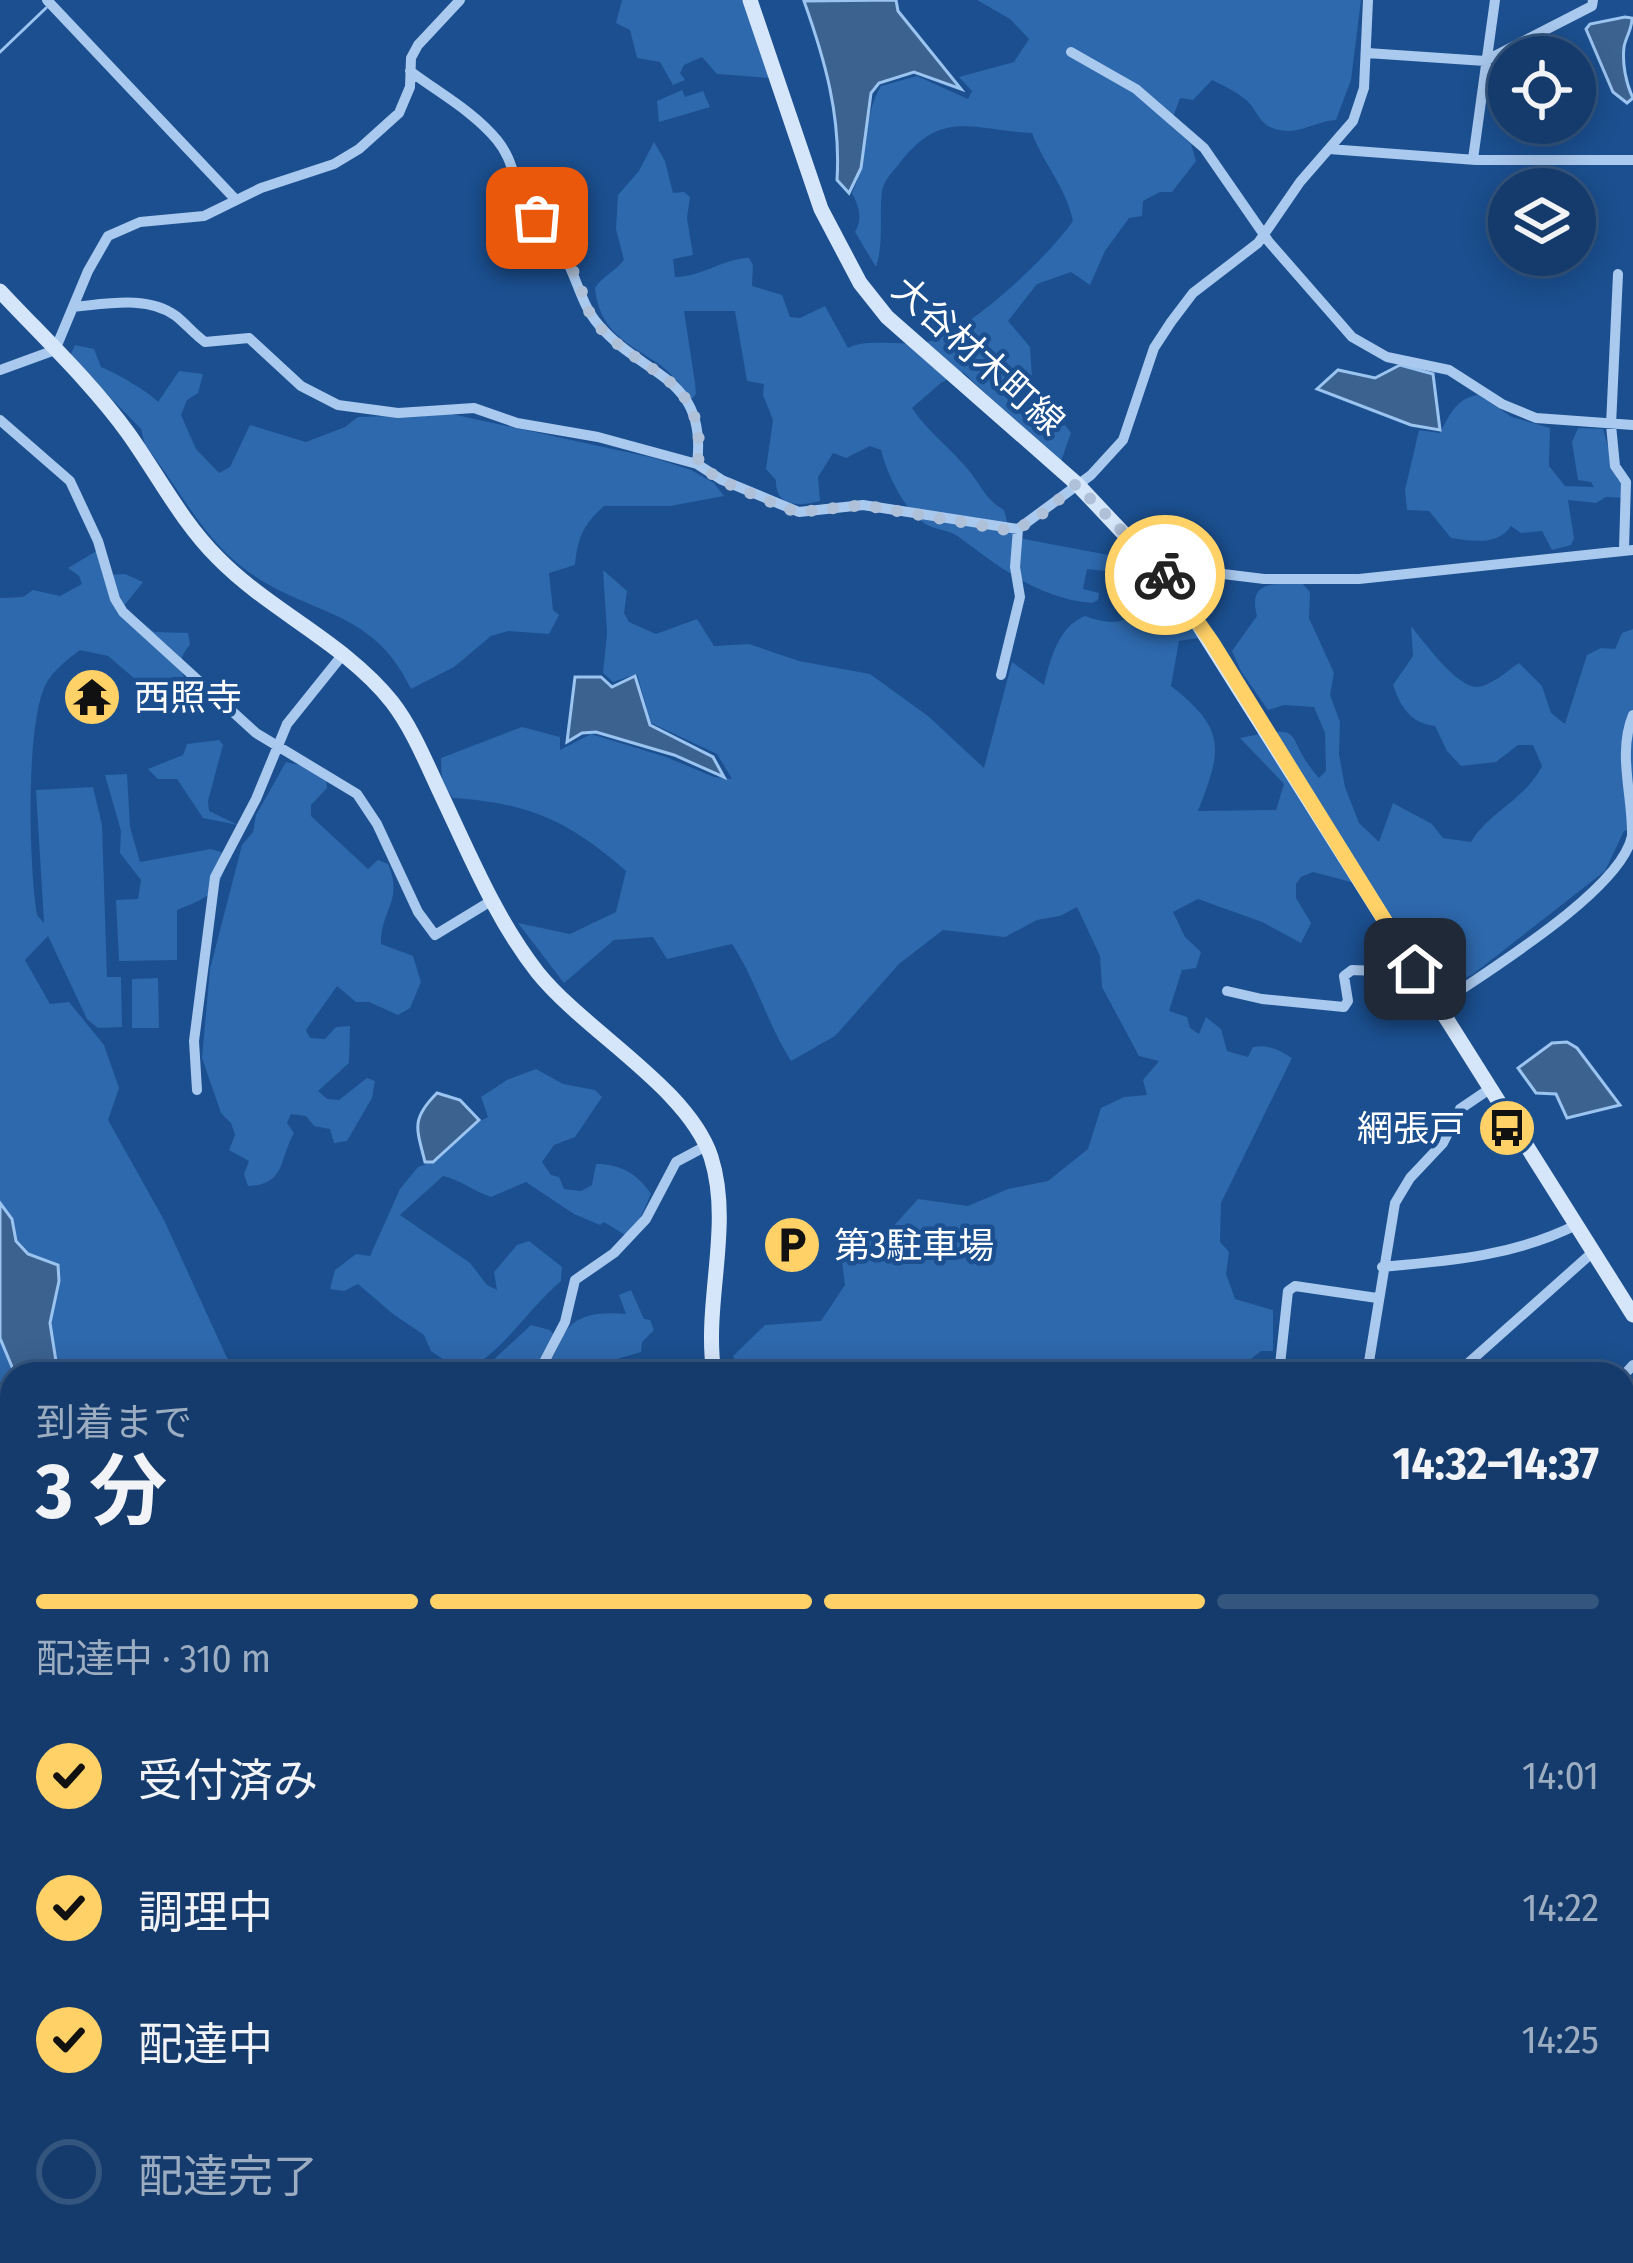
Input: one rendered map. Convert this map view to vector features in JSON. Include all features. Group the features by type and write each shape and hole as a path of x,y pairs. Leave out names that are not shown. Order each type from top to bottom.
{"main road":[{"name":"大谷材木町線","path":"749,0 821,209 860,283 887,317 1076,484 1158,566 1193,612 1633,1315"},
{"path":"0,291 128,433 203,543 260,596 344,653 370,677 405,723 491,901 546,982 582,1021 684,1112 706,1146 719,1208 713,1362"}],"street":[{"path":"47,0 236,200"},
{"path":"0,370 55,350 108,236 140,222 191,220 334,164 359,149 399,113 418,45 460,0"},
{"path":"73,307 123,302 152,305 176,316 205,342 249,338 301,386 338,405 398,413 474,408 500,419 598,437 698,464 722,481 799,512 863,505 1018,529 1090,475 1123,440 1154,348 1182,307 1264,235 1360,107 1367,0"},
{"path":"1473,160 1495,0"},
{"path":"1367,53 1485,61 1592,6 1594,0"},
{"path":"1070,52 1136,89 1183,128 1221,168 1264,235 1342,330 1387,357 1449,370 1502,404 1536,418 1633,425"},
{"path":"410,71 475,117 498,141 513,164 524,198 561,250 596,323 624,350 667,376 687,403 697,420 698,464"},
{"path":"1330,149 1473,160 1633,160"},
{"path":"1158,566 1264,579 1359,579 1628,550 1626,482 1615,466 1611,424 1618,274"},
{"path":"0,420 70,481 98,541 122,612 256,734 334,778 365,802 418,912 435,934 491,901"},
{"path":"1001,675 1020,597 1015,567 1018,529"},
{"path":"197,1090 194,1041 210,896 225,852 243,827 277,747 298,709 344,653"},
{"path":"1437,1006 1545,928 1616,869 1632,839 1627,738 1633,715"},
{"path":"1227,991 1344,1007 1348,1001 1344,976 1352,970 1377,971 1394,932"},
{"path":"1368,1362 1391,1214 1405,1185 1438,1150 1460,1109 1491,1088"},
{"path":"544,1362 571,1307 575,1280 614,1252 646,1220 676,1162 706,1146"},
{"path":"1382,1268 1446,1264 1537,1244 1576,1225"},
{"path":"1469,1362 1593,1252"},
{"path":"1280,1362 1288,1291 1294,1286 1377,1298"}],"shaded area":[{"path":"622,0 742,0 753,20 769,78 717,74 702,57 684,65 680,73 685,80 673,85 660,62 637,58 630,30 616,23"},
{"path":"896,0 898,11 961,89 914,72 879,83 871,93 861,168 849,193 837,180 830,89 804,1"},
{"path":"977,0 1361,0 1351,80 1336,120 1295,130 1271,128 1245,99 1212,80 1193,100 1180,98 1170,125 1191,144 1196,161 1172,192 1143,201 1142,216 1129,218 1105,251 1090,285 1071,272 1037,284 1008,321 1030,347 1035,425 1050,430 1065,425 1071,433 1060,464 963,372 942,382 912,408 1004,510 1010,532 1024,539 1119,557 1113,572 1087,569 1083,589 1099,593 1092,603 1037,588 955,534 924,523 897,490 881,450 870,446 846,458 833,453 818,477 820,501 797,504 784,500 766,469 773,420 763,395 764,384 747,381 735,311 684,311 696,394 691,400 664,368 616,334 602,315 595,288 624,260 616,229 618,195 639,171 654,142 665,161 673,193 690,197 687,218 693,255 673,259 675,277 749,258 752,286 782,295 790,317 800,318 825,306 848,348 931,341 988,307 1073,221 1032,133 960,126 931,134 917,144 883,187 876,267 855,232 859,212 852,193 881,86 917,76 968,99 972,91 959,77 1014,62 1029,39 1010,19"},
{"path":"1632,18 1624,53 1633,98 1627,103 1613,92 1596,52 1596,36 1589,36 1586,29 1590,24"},
{"path":"682,90 685,97 703,91 710,107 659,122 657,101"},
{"path":"75,345 94,349 101,367 158,402 179,371 203,374 198,393 187,400 181,415 196,449 219,473 230,467 250,425 306,442 358,417 452,414 654,458 691,470 714,483 724,496 670,506 604,506 583,532 575,565 549,573 553,610 559,615 549,634 508,631 491,636 454,667 411,689 376,641 260,580 223,550 145,445 141,429 70,356"},
{"path":"1400,365 1433,374 1440,430 1411,425 1317,389 1338,370 1375,378"},
{"path":"1478,395 1512,417 1550,428 1549,466 1565,486 1594,487 1578,480 1572,442 1578,428 1603,429 1625,498 1606,497 1596,503 1568,500 1574,538 1571,545 1552,550 1542,531 1521,533 1511,526 1492,539 1451,538 1429,511 1407,510 1405,490 1419,430 1440,433 1459,404"},
{"path":"98,550 106,575 125,574 143,582 123,607 154,632 188,633 190,645 181,666 190,688 177,702 169,694 148,690 108,656 80,650 49,679 34,738 32,865 37,915 44,923 36,790 93,787 102,825 107,977 121,977 122,1027 98,1028 87,1019 48,936 25,960 50,1004 69,1002 104,1045 119,1088 108,1120 164,1220 232,1362 0,1362 0,598 23,597 33,590 60,596 82,584 68,568"},
{"path":"603,570 627,591 624,613 629,622 656,634 697,619 714,646 749,644 799,661 870,674 928,716 984,768 1012,662 1044,685 1057,644 1068,627 1085,616 1111,622 1128,618 1162,589 1198,638 1179,641 1171,686 1202,715 1214,742 1212,771 1198,811 1276,810 1284,784 1240,738 1286,732 1319,778 1326,771 1325,733 1314,707 1284,705 1268,710 1232,651 1257,616 1260,590 1273,584 1302,583 1310,592 1309,618 1334,673 1330,695 1340,722 1339,754 1359,823 1379,842 1393,803 1432,824 1443,838 1471,842 1542,766 1533,745 1518,745 1496,762 1461,766 1435,726 1408,713 1393,685 1413,656 1411,626 1468,685 1487,684 1519,663 1542,686 1551,713 1565,724 1587,655 1601,648 1615,649 1622,633 1633,629 1633,828 1624,831 1605,871 1472,975 1443,987 1370,887 1313,872 1301,877 1296,898 1311,923 1301,943 1262,922 1198,899 1173,912 1185,937 1201,952 1196,968 1182,970 1169,1011 1187,1017 1190,1028 1199,1034 1206,1017 1221,1029 1227,1051 1248,1057 1253,1047 1263,1046 1292,1058 1221,1203 1220,1242 1229,1252 1226,1274 1235,1299 1273,1310 1273,1351 1261,1351 1247,1362 735,1362 733,1356 765,1325 821,1321 845,1285 841,1254 860,1229 882,1239 918,1199 968,1206 1008,1189 1048,1181 1088,1149 1101,1108 1124,1097 1147,1095 1143,1080 1159,1061 1139,1056 1102,987 1100,956 1077,907 1005,937 943,930 899,964 835,1036 791,1061 732,944 667,959 653,937 614,940 564,983 518,923 570,934 616,912 626,871 586,839 547,818 504,804 453,798 442,782 441,758 522,727 560,737 560,750 591,734 732,779 717,754 651,723 637,674 613,682 603,673 607,633"},
{"path":"635,676 650,725 713,757 724,777 674,755 596,732 582,733 567,742 575,677 601,677 612,687"},
{"path":"219,740 223,745 209,811 238,825 203,818 177,779 158,779 148,769 183,755 187,744"},
{"path":"286,762 326,779 327,788 311,805 311,816 368,869 378,860 388,864 394,887 381,944 413,956 421,982 410,1008 398,1015 369,1002 356,1002 337,986 306,1030 310,1038 325,1039 336,1027 350,1026 349,1063 318,1091 327,1099 339,1100 367,1078 375,1081 372,1098 347,1141 334,1143 330,1129 291,1114 287,1123 294,1133 280,1169 269,1181 248,1186 244,1174 249,1161 229,1150 235,1135 221,1113 202,1058 210,969 242,845 253,832 256,815"},
{"path":"127,774 130,827 140,862 211,849 221,852 226,864 214,890 177,910 177,960 119,961 116,900 138,899 141,880 120,853 121,831 105,775"},
{"path":"158,978 159,1028 132,1028 132,979"},
{"path":"1567,1042 1577,1048 1620,1105 1567,1118 1556,1094 1536,1093 1518,1068 1552,1043"},
{"path":"536,1069 563,1084 595,1090 602,1097 575,1137 554,1145 542,1162 551,1175 559,1177 564,1189 581,1191 592,1185 596,1164 621,1168 651,1194 638,1223 625,1235 604,1222 600,1225 574,1214 526,1182 491,1197 443,1176 400,1215 470,1263 487,1285 497,1290 494,1272 517,1245 529,1241 562,1267 561,1281 494,1351 479,1362 448,1362 431,1351 424,1335 358,1284 344,1291 330,1289 335,1270 356,1254 370,1256 400,1189 418,1167 448,1138 488,1117 481,1097"},
{"path":"437,1093 460,1100 479,1120 433,1162 425,1162 419,1118"},
{"path":"0,1203 12,1219 16,1241 28,1254 58,1265 50,1323 56,1362 10,1362 0,1338"},
{"path":"631,1290 654,1330 642,1342 641,1352 607,1362 491,1362 531,1325 555,1336 551,1359 566,1331 578,1320 602,1313 626,1314 619,1295"}],"waterway":[{"path":"0,52 46,8"}],"way so far":[{"path":"537,218 561,250 596,323 678,389 697,420 698,464 722,481 799,512 863,505 1006,530 1031,521 1076,484 1165,575"}],"place":[{"name":"西照寺","path":"92,697"},
{"name":"網張戸","path":"1507,1128"},
{"name":"第3駐車場","path":"792,1245"}],"route":[{"path":"1165,575 1193,612 1415,969"}]}
